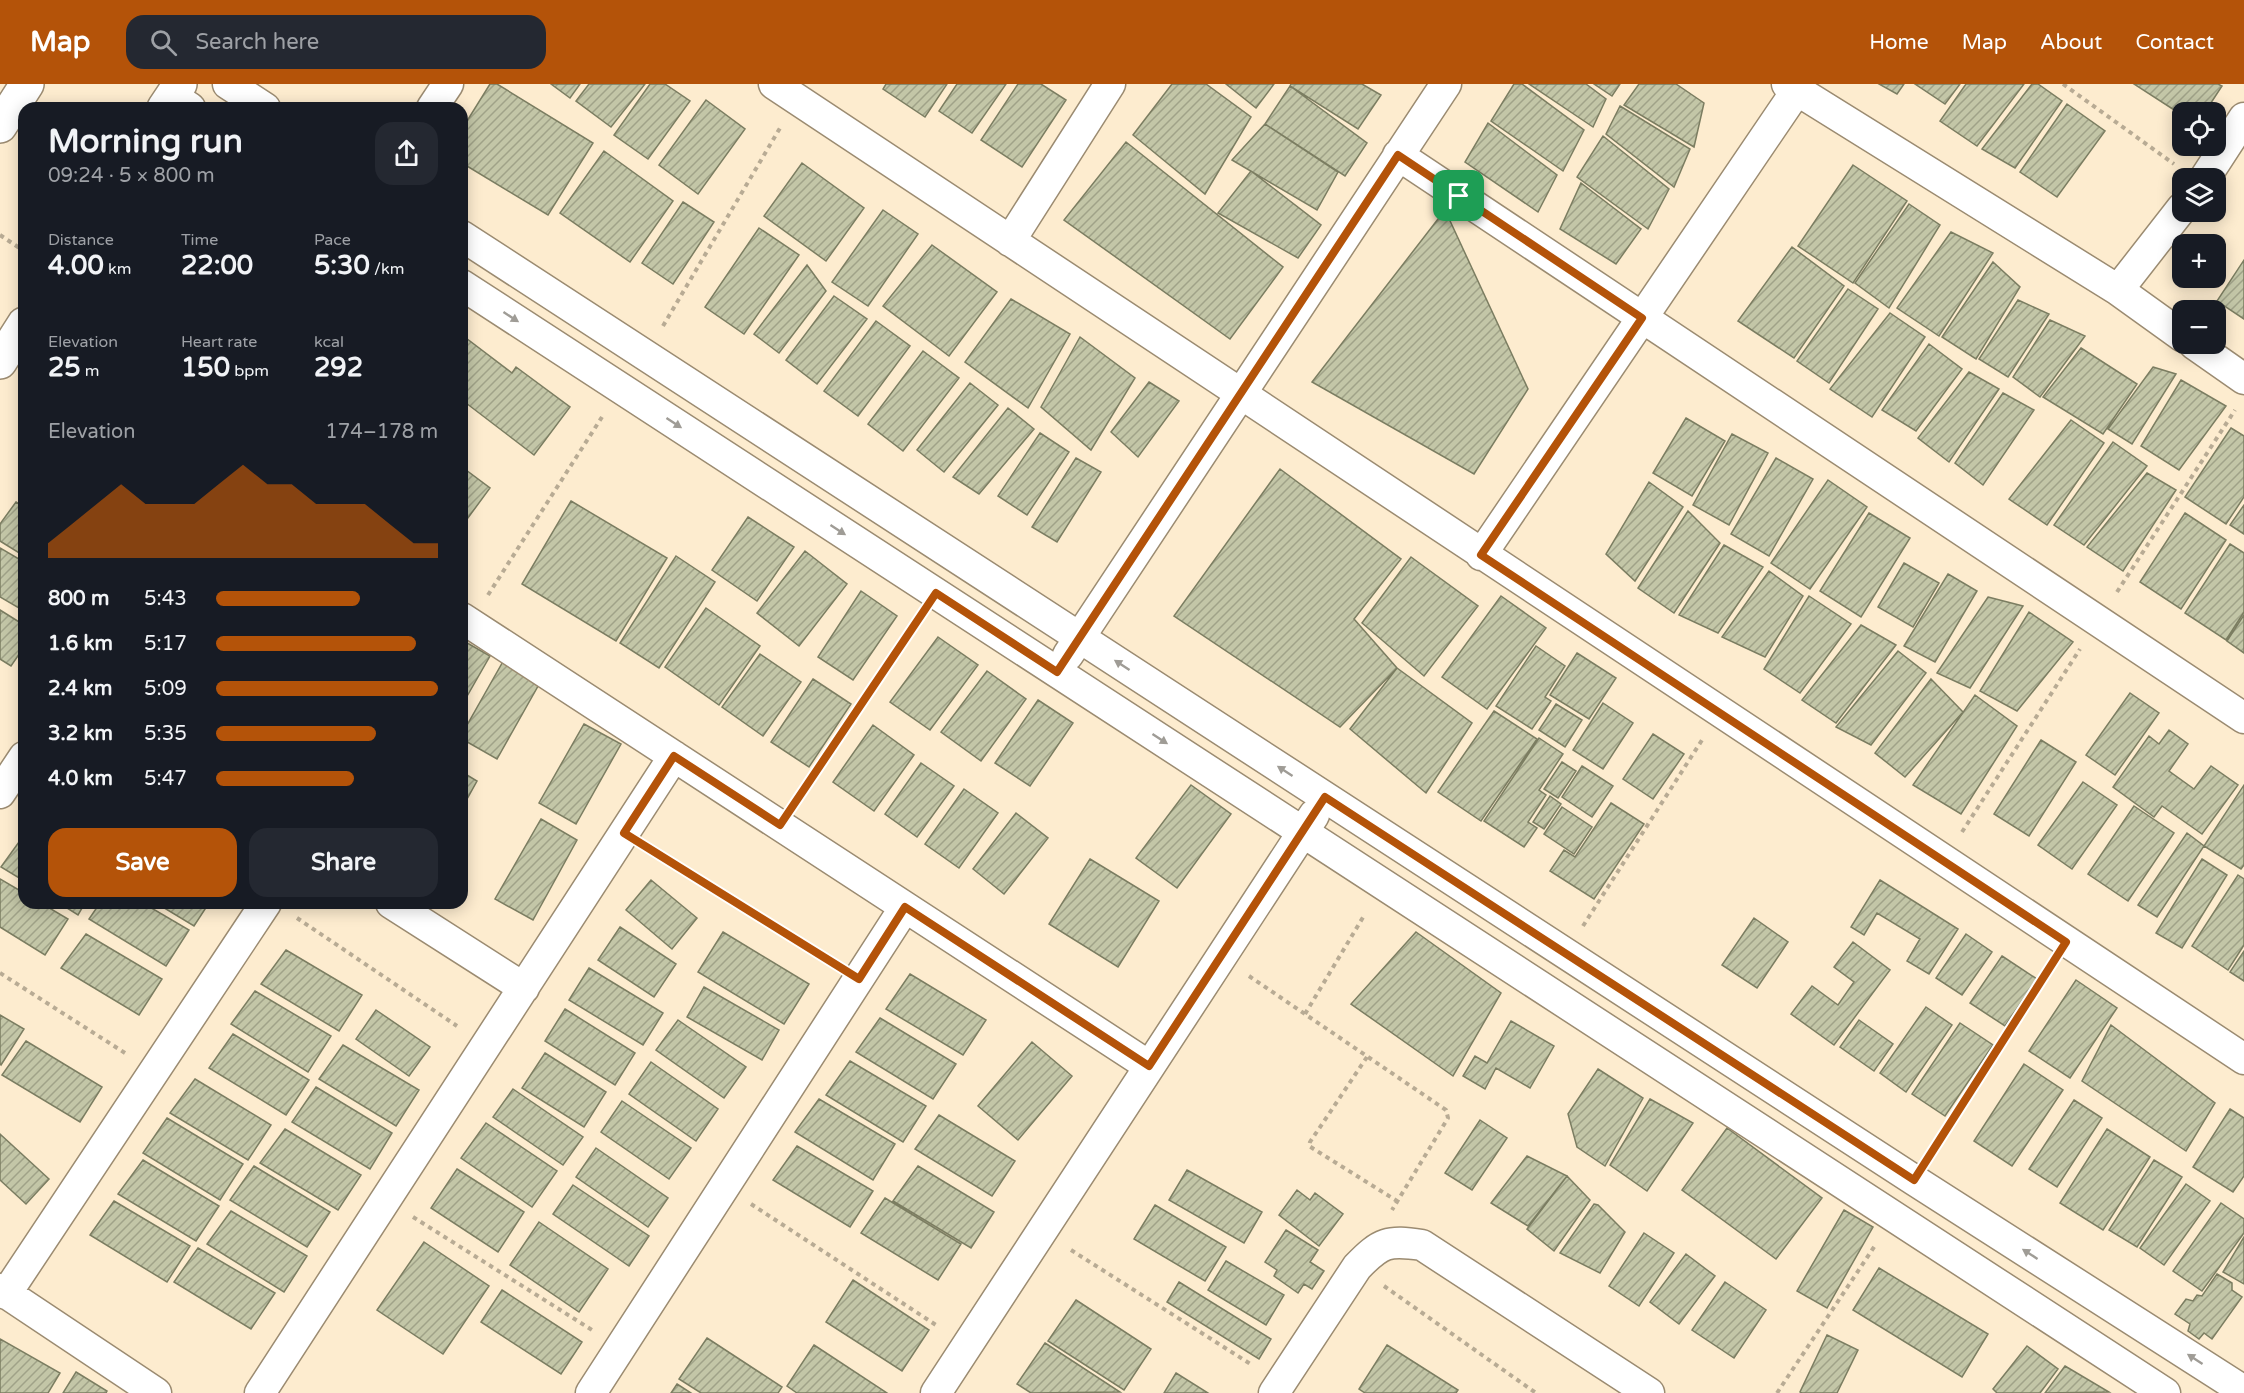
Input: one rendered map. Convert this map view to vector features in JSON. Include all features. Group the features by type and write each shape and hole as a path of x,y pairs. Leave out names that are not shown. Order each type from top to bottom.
{"street":[{"path":"0,126 27,84"},
{"path":"228,84 256,102"},
{"path":"436,102 448,84"},
{"path":"1010,241 1110,84"},
{"path":"1057,672 1446,84"},
{"path":"1481,555 1642,318 1792,87 2118,290 2172,329"},
{"path":"786,92 2244,1059"},
{"path":"2212,168 2244,118"},
{"path":"1398,155 2244,718"},
{"path":"2118,290 2172,221"},
{"path":"468,240 1914,1180 2244,1391"},
{"path":"468,289 2165,1393"},
{"path":"0,362 18,334"},
{"path":"2208,354 2244,379"},
{"path":"468,621 1149,1066"},
{"path":"260,1393 674,756"},
{"path":"0,793 18,766"},
{"path":"936,1393 1325,797"},
{"path":"591,1393 905,907"},
{"path":"156,1393 3,1292 262,909"},
{"path":"400,909 524,988"},
{"path":"1277,1388 1357,1267 1374,1250 1398,1241 1422,1245 1616,1384 1649,1393"}],"path":[{"path":"2063,84 2175,165"},
{"path":"646,356 786,92"},
{"path":"0,235 18,247"},
{"path":"468,617 620,388"},
{"path":"780,825 936,593"},
{"path":"1566,953 1720,712"},
{"path":"624,833 859,979"},
{"path":"1305,1014 1383,884"},
{"path":"293,916 486,1046"},
{"path":"1914,1180 2066,942"},
{"path":"1221,957 1446,1110 1448,1118 1392,1211"},
{"path":"0,973 154,1071"},
{"path":"1367,1057 1309,1146 1397,1201"},
{"path":"724,1187 967,1345"},
{"path":"387,1200 620,1348"},
{"path":"1777,1393 1894,1217"},
{"path":"1041,1231 1277,1388"},
{"path":"1357,1267 1536,1393"}],"building":[{"path":"490,84 497,84 593,143 548,215 468,167 468,119"},
{"path":"551,84 580,84 570,98"},
{"path":"589,84 645,84 611,127 576,101"},
{"path":"650,84 665,84 690,101 648,159 614,135"},
{"path":"886,84 947,84 925,117 883,89"},
{"path":"957,84 1006,84 972,133 939,111"},
{"path":"1018,84 1041,84 1066,100 1022,167 981,140"},
{"path":"1172,84 1206,84 1251,117 1205,194 1133,135"},
{"path":"1226,84 1274,84 1256,108"},
{"path":"1291,84 1362,84 1381,95 1358,129 1290,86"},
{"path":"1514,84 1522,84 1584,130 1563,171 1491,121"},
{"path":"1529,84 1586,84 1606,99 1593,127"},
{"path":"1594,84 1620,84 1612,96"},
{"path":"1639,84 1676,84 1704,103 1694,147 1624,105"},
{"path":"1879,84 1904,84 1897,94"},
{"path":"1915,84 1960,84 1945,104"},
{"path":"1966,84 2024,84 1977,146 1940,121"},
{"path":"2032,84 2038,84 2062,101 2015,168 1982,149"},
{"path":"2134,84 2218,84 2222,86 2212,102 2172,102 2172,109"},
{"path":"1290,86 1367,143 1345,176 1265,124"},
{"path":"706,100 745,129 698,194 659,165"},
{"path":"2067,104 2105,131 2057,197 2020,172"},
{"path":"1620,106 1690,149 1674,187 1606,134"},
{"path":"1488,123 1557,175 1538,212 1465,162"},
{"path":"1265,124 1338,172 1317,210 1232,160"},
{"path":"1603,136 1669,189 1648,229 1577,177"},
{"path":"1126,142 1283,267 1230,339 1064,220"},
{"path":"604,151 673,201 630,262 560,213"},
{"path":"802,163 864,208 826,261 764,216"},
{"path":"1853,165 1907,201 1853,283 1798,246"},
{"path":"1251,171 1321,225 1298,258 1218,213"},
{"path":"1581,183 1641,229 1616,264 1560,229"},
{"path":"683,202 714,222 673,284 642,263"},
{"path":"1909,204 1940,225 1889,308 1855,283"},
{"path":"883,210 918,234 868,306 832,282"},
{"path":"1445,210 1528,389 1474,474 1312,382"},
{"path":"759,228 799,255 744,334 705,307"},
{"path":"1951,232 1993,253 1939,336 1897,308"},
{"path":"932,245 997,292 949,356 883,306"},
{"path":"1792,247 1844,286 1794,358 1738,321"},
{"path":"2244,260 2244,319 2226,307 2226,300 2218,300"},
{"path":"1993,262 2020,287 1976,359 1942,337"},
{"path":"807,265 826,291 779,353 754,334"},
{"path":"1848,289 1878,309 1829,383 1797,361"},
{"path":"834,296 867,319 817,384 786,360"},
{"path":"1011,299 1070,334 1028,408 965,362"},
{"path":"2018,300 2049,314 2008,377 1979,359"},
{"path":"1890,313 1925,337 1872,417 1830,389"},
{"path":"2050,320 2085,336 2040,397 2013,377"},
{"path":"876,321 910,346 858,416 824,391"},
{"path":"1080,337 1135,378 1091,450 1041,407"},
{"path":"468,340 512,373 516,367 570,407 534,455 468,405"},
{"path":"1929,344 1962,369 1916,431 1882,410"},
{"path":"2081,348 2137,384 2103,434 2043,397"},
{"path":"923,351 959,378 903,451 868,424"},
{"path":"2153,367 2176,374 2132,444 2108,429"},
{"path":"1969,372 1999,389 1949,462 1918,438"},
{"path":"2181,380 2226,406 2179,470 2141,446"},
{"path":"1149,382 1179,401 1138,457 1111,432"},
{"path":"970,383 998,405 944,472 917,450"},
{"path":"2003,393 2034,410 1983,485 1955,463"},
{"path":"1008,408 1034,429 979,494 953,477"},
{"path":"1686,418 1725,441 1692,496 1653,473"},
{"path":"2071,420 2104,443 2047,525 2009,499"},
{"path":"2231,428 2244,436 2244,497 2226,524 2185,497"},
{"path":"1040,433 1069,452 1027,515 998,496"},
{"path":"1732,434 1768,453 1729,525 1693,505"},
{"path":"2113,442 2147,466 2084,545 2054,525"},
{"path":"1076,458 1101,472 1057,542 1032,527"},
{"path":"1776,458 1813,479 1769,556 1731,534"},
{"path":"1280,469 1401,559 1354,619 1397,668 1340,727 1174,616"},
{"path":"468,472 490,488 468,518"},
{"path":"2147,473 2176,490 2123,571 2087,547"},
{"path":"1828,480 1867,507 1810,589 1771,563"},
{"path":"1649,482 1683,507 1635,581 1606,554"},
{"path":"571,501 667,558 616,641 522,584"},
{"path":"16,502 18,503 18,552 0,541 0,524"},
{"path":"2244,505 2244,534 2230,525"},
{"path":"1688,511 1720,543 1674,613 1638,588"},
{"path":"1869,513 1910,538 1861,617 1820,591"},
{"path":"2185,513 2226,540 2181,609 2140,582"},
{"path":"748,517 794,547 757,601 712,570"},
{"path":"2230,544 2244,553 2244,612 2226,640 2185,613"},
{"path":"1724,545 1763,567 1718,633 1679,615"},
{"path":"0,548 18,558 18,608 0,597"},
{"path":"805,551 847,584 799,646 757,613"},
{"path":"676,556 715,582 659,668 620,643"},
{"path":"1411,557 1478,606 1424,676 1362,623"},
{"path":"1904,563 1939,583 1913,627 1878,607"},
{"path":"1769,571 1803,596 1765,657 1722,637"},
{"path":"1948,574 1977,591 1935,662 1904,646"},
{"path":"861,591 897,616 853,680 818,657"},
{"path":"1501,596 1546,628 1487,709 1442,677"},
{"path":"1809,596 1851,624 1800,693 1764,669"},
{"path":"1988,597 2023,606 1970,688 1937,673"},
{"path":"706,608 760,646 719,705 665,667"},
{"path":"0,610 18,621 18,656 11,666 0,659"},
{"path":"2029,612 2073,642 2017,711 1980,691"},
{"path":"2244,615 2244,653 2227,641"},
{"path":"1861,625 1896,645 1836,723 1802,700"},
{"path":"938,637 978,665 930,730 890,702"},
{"path":"468,643 490,656 468,694"},
{"path":"1536,646 1565,666 1545,697 1551,701 1532,729 1496,706"},
{"path":"1898,651 1926,673 1871,745 1836,727"},
{"path":"1577,653 1616,678 1589,719 1550,695"},
{"path":"760,654 801,682 763,736 722,707"},
{"path":"505,658 542,679 497,759 468,742 468,723"},
{"path":"1397,668 1472,723 1426,793 1350,729"},
{"path":"987,671 1026,699 981,761 941,732"},
{"path":"813,679 851,704 809,767 771,742"},
{"path":"1931,679 1963,712 1905,777 1875,753"},
{"path":"2130,693 2159,713 2115,775 2086,755"},
{"path":"1975,695 2017,726 1961,814 1913,785"},
{"path":"1038,700 1073,723 1030,786 995,763"},
{"path":"1603,703 1633,723 1603,769 1573,750"},
{"path":"1556,704 1582,720 1565,747 1539,730"},
{"path":"1494,711 1537,739 1481,821 1438,792"},
{"path":"584,724 621,744 576,824 539,803"},
{"path":"873,725 914,755 874,811 833,782"},
{"path":"2169,730 2188,744 2169,771 2194,789 2211,766 2238,785 2202,834 2162,806 2154,817 2113,787 2149,736 2159,744"},
{"path":"1653,734 1684,754 1653,799 1623,779"},
{"path":"1539,738 1563,754 1539,790 1546,795 1528,822 1537,828 1524,847 1484,821"},
{"path":"2041,740 2076,762 2029,836 1994,814"},
{"path":"1562,762 1576,771 1558,798 1544,789"},
{"path":"921,763 954,786 917,837 885,814"},
{"path":"1582,766 1613,786 1592,817 1562,797"},
{"path":"468,776 477,781 468,797"},
{"path":"2083,782 2117,805 2072,869 2038,845"},
{"path":"1191,785 1231,814 1177,888 1136,858"},
{"path":"2244,785 2244,865 2241,869 2204,846"},
{"path":"964,789 998,813 959,868 925,844"},
{"path":"1550,796 1561,804 1544,829 1533,822"},
{"path":"1611,803 1644,824 1594,899 1550,871 1564,850 1575,857"},
{"path":"2134,806 2174,833 2128,901 2088,874"},
{"path":"1562,807 1592,827 1574,854 1544,834"},
{"path":"1016,813 1048,838 1004,894 973,869"},
{"path":"541,819 577,840 533,920 495,899"},
{"path":"2187,833 2204,846 2157,917 2138,905"},
{"path":"18,843 18,877 1,867"},
{"path":"1090,859 1159,901 1118,967 1049,924"},
{"path":"2202,859 2227,875 2182,948 2156,933"},
{"path":"2238,875 2244,879 2244,945 2228,970 2192,946"},
{"path":"0,879 18,890 18,909 51,909 68,919 45,955 0,927"},
{"path":"651,880 697,918 672,949 626,910"},
{"path":"1880,880 1958,929 1929,974 1907,961 1920,939 1877,913 1864,935 1851,927"},
{"path":"68,909 82,909 78,915"},
{"path":"96,909 153,909 189,930 166,966 89,919"},
{"path":"166,909 205,909 194,926"},
{"path":"1754,918 1788,942 1757,988 1722,965"},
{"path":"620,927 676,964 654,997 598,960"},
{"path":"723,932 809,984 784,1024 698,972"},
{"path":"1416,932 1501,993 1453,1076 1351,1004"},
{"path":"86,934 162,979 139,1015 61,968"},
{"path":"1966,934 1992,952 1962,995 1936,978"},
{"path":"1853,942 1890,970 1834,1045 1791,1014 1812,986 1838,1005 1854,982 1834,967"},
{"path":"286,950 362,995 339,1031 261,984"},
{"path":"2244,951 2244,981 2230,972"},
{"path":"2002,956 2037,979 2005,1026 1970,1003"},
{"path":"589,968 663,1013 643,1045 569,1000"},
{"path":"910,974 986,1020 963,1055 886,1009"},
{"path":"2076,980 2117,1008 2070,1078 2029,1051"},
{"path":"704,987 779,1030 762,1060 687,1017"},
{"path":"255,991 331,1036 308,1072 231,1024"},
{"path":"1926,1007 1952,1025 1906,1092 1880,1073"},
{"path":"565,1009 635,1053 615,1085 545,1041"},
{"path":"376,1010 430,1047 409,1076 356,1039"},
{"path":"0,1015 24,1029 1,1065 0,1064"},
{"path":"880,1018 956,1064 933,1099 856,1052"},
{"path":"678,1020 746,1067 724,1098 656,1050"},
{"path":"1859,1020 1893,1044 1874,1071 1840,1047"},
{"path":"1511,1021 1554,1046 1530,1088 1496,1068 1485,1089 1463,1076 1475,1056 1487,1063"},
{"path":"1960,1023 1993,1045 1945,1116 1912,1094"},
{"path":"2111,1025 2215,1103 2186,1151 2082,1081"},
{"path":"233,1034 309,1080 286,1115 209,1068"},
{"path":"26,1041 102,1087 80,1122 2,1075"},
{"path":"1032,1042 1072,1076 1018,1140 978,1106"},
{"path":"343,1045 419,1090 396,1126 319,1079"},
{"path":"545,1053 606,1092 584,1127 522,1088"},
{"path":"850,1061 926,1106 903,1142 826,1095"},
{"path":"651,1062 718,1109 696,1141 629,1094"},
{"path":"2024,1064 2063,1090 2012,1166 1974,1141"},
{"path":"1598,1069 1643,1098 1605,1166 1577,1147 1568,1114"},
{"path":"195,1079 271,1125 248,1160 170,1113"},
{"path":"316,1087 392,1133 370,1169 292,1122"},
{"path":"513,1089 583,1137 563,1165 493,1117"},
{"path":"819,1099 895,1144 873,1180 795,1132"},
{"path":"1650,1099 1693,1123 1647,1191 1610,1165"},
{"path":"2074,1100 2102,1118 2057,1187 2029,1169"},
{"path":"622,1101 691,1148 669,1179 601,1132"},
{"path":"2230,1109 2244,1118 2244,1176 2233,1192 2193,1167"},
{"path":"939,1115 1015,1161 992,1196 915,1149"},
{"path":"167,1118 243,1164 220,1200 143,1153"},
{"path":"1480,1120 1507,1138 1472,1190 1445,1173"},
{"path":"486,1123 557,1171 532,1207 461,1158"},
{"path":"1727,1128 1822,1198 1776,1259 1682,1190"},
{"path":"285,1129 361,1175 338,1210 260,1163"},
{"path":"2107,1129 2150,1157 2103,1230 2060,1203"},
{"path":"0,1134 49,1179 26,1204 0,1180"},
{"path":"797,1146 873,1191 850,1227 773,1180"},
{"path":"596,1148 668,1198 648,1227 576,1177"},
{"path":"1527,1156 1567,1176 1528,1226 1491,1203"},
{"path":"143,1160 219,1206 196,1241 118,1194"},
{"path":"2154,1160 2182,1177 2137,1247 2109,1230"},
{"path":"254,1166 330,1212 307,1247 230,1200"},
{"path":"918,1166 994,1212 971,1248 893,1201"},
{"path":"457,1169 524,1212 498,1252 431,1208"},
{"path":"1187,1170 1262,1212 1244,1243 1169,1200"},
{"path":"1567,1176 1590,1200 1554,1251 1527,1229"},
{"path":"2186,1184 2210,1201 2164,1265 2140,1248"},
{"path":"573,1185 649,1236 629,1266 553,1214"},
{"path":"1297,1190 1310,1200 1315,1193 1343,1214 1319,1246 1279,1215"},
{"path":"885,1198 961,1244 938,1280 861,1233"},
{"path":"114,1201 190,1246 167,1282 90,1235"},
{"path":"2221,1203 2244,1219 2244,1233 2202,1291 2173,1271"},
{"path":"1594,1204 1598,1205 1625,1232 1600,1273 1560,1253"},
{"path":"1155,1205 1226,1247 1205,1281 1134,1239"},
{"path":"1844,1210 1873,1227 1827,1308 1797,1291"},
{"path":"231,1211 307,1256 284,1292 207,1244"},
{"path":"539,1222 608,1269 579,1312 510,1265"},
{"path":"1286,1230 1318,1250 1310,1262 1324,1271 1312,1289 1304,1284 1298,1293 1274,1276 1277,1270 1265,1262"},
{"path":"1644,1233 1674,1253 1639,1306 1609,1286"},
{"path":"2244,1237 2244,1284 2223,1272"},
{"path":"424,1242 489,1286 443,1354 377,1310"},
{"path":"198,1248 275,1293 251,1329 174,1282"},
{"path":"1686,1254 1715,1276 1679,1324 1650,1302"},
{"path":"1226,1261 1284,1295 1266,1325 1208,1290"},
{"path":"1879,1268 1988,1334 1962,1377 1853,1310"},
{"path":"2217,1274 2232,1283 2232,1290 2242,1297 2212,1339 2204,1333 2199,1339 2188,1331 2190,1324 2175,1314 2186,1299 2193,1301 2197,1295 2202,1296"},
{"path":"853,1280 929,1330 902,1371 826,1322"},
{"path":"1179,1282 1271,1339 1259,1359 1167,1302"},
{"path":"1725,1282 1766,1310 1734,1358 1692,1330"},
{"path":"502,1290 582,1342 561,1374 481,1322"},
{"path":"1076,1300 1151,1349 1124,1390 1048,1341"},
{"path":"1827,1335 1858,1350 1837,1393 1802,1393 1800,1392"},
{"path":"707,1338 782,1387 778,1393 701,1393 679,1379"},
{"path":"0,1339 60,1373 48,1393 0,1393"},
{"path":"1045,1343 1120,1392 1031,1393 1017,1384"},
{"path":"814,1345 887,1393 797,1393 787,1386"},
{"path":"1387,1345 1458,1390 1456,1393 1365,1393 1359,1389"},
{"path":"2027,1346 2058,1369 2040,1393 1997,1393 1993,1389"},
{"path":"2065,1366 2109,1392 2045,1393"},
{"path":"76,1372 107,1391 106,1393 63,1393"},
{"path":"1176,1373 1208,1393 1164,1393"},
{"path":"677,1384 691,1393 671,1393"}],"route":[{"path":"1398,155 1459,196 1642,318 1481,555 2066,942 1914,1180 1325,797 1149,1066 905,907 859,979 624,833 674,756 780,825 936,593 1057,672 1398,155"}]}
